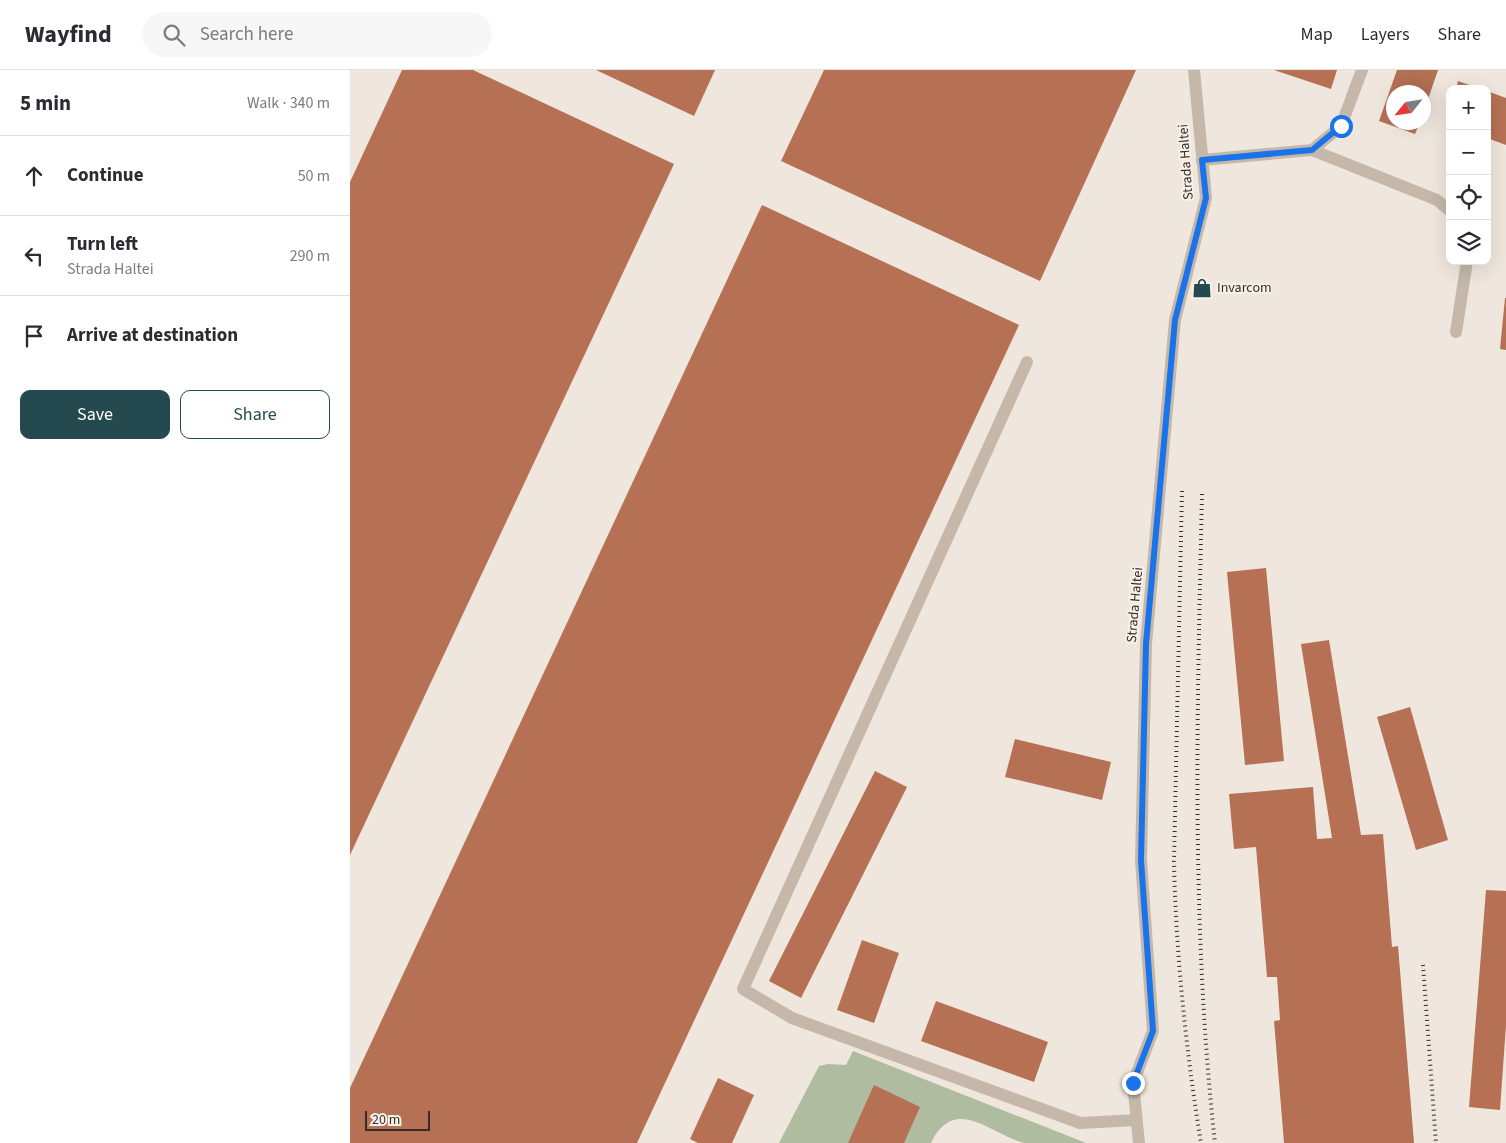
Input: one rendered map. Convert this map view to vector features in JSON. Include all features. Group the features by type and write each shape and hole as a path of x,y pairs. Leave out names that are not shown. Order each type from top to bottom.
{"street":[{"name":"Strada Haltei","path":"1139,1143 1133,1083 1153,1031 1141,860 1146,644 1175,320 1206,198 1194,70"},
{"path":"1312,150 1341,126 1362,70"},
{"path":"1202,160 1312,150 1437,200 1446,208"},
{"path":"1456,332 1466,265"},
{"path":"1027,362 743,989 792,1018 1080,1122 1136,1120"}],"green space":[{"path":"853,1051 1086,1143 1024,1143 974,1121 962,1119 951,1121 940,1129 931,1143 779,1143 819,1066 828,1064 846,1065"}],"building":[{"path":"402,70 473,70 674,164 350,855 350,182"},
{"path":"596,70 715,70 694,116"},
{"path":"824,70 1136,70 1040,281 781,161"},
{"path":"1274,70 1337,70 1331,89"},
{"path":"1397,70 1438,70 1431,90 1431,85 1392,85"},
{"path":"1458,81 1469,85 1457,85"},
{"path":"1491,92 1506,98 1506,145 1491,139"},
{"path":"1386,101 1386,124 1379,121"},
{"path":"1404,130 1417,130 1415,134"},
{"path":"762,205 1019,325 637,1143 350,1143 350,1088"},
{"path":"1506,298 1506,350 1500,349"},
{"path":"1266,568 1284,761 1245,765 1227,572"},
{"path":"1329,640 1361,835 1383,834 1392,947 1398,946 1414,1143 1284,1143 1274,1021 1280,1020 1277,977 1267,977 1256,847 1234,849 1229,794 1313,787 1317,839 1332,838 1301,644"},
{"path":"1410,707 1448,840 1416,850 1377,717"},
{"path":"1015,739 1111,762 1102,800 1005,777"},
{"path":"875,771 907,787 801,998 769,981"},
{"path":"1486,890 1506,891 1506,1025 1500,1110 1469,1107"},
{"path":"862,940 899,953 874,1023 837,1010"},
{"path":"936,1001 1048,1042 1034,1082 921,1041"},
{"path":"718,1078 754,1095 732,1143 698,1143 690,1139"},
{"path":"874,1085 920,1107 904,1143 848,1143"}],"railway":[{"path":"1182,491 1174,861 1183,1003 1201,1143"},
{"path":"1202,494 1198,738 1199,900 1207,1062 1215,1143"},
{"path":"1423,965 1436,1143"}],"place":[{"name":"Invarcom","path":"1202,288"}],"route":[{"path":"1133,1083 1153,1031 1141,860 1146,644 1175,320 1206,198 1202,160 1287,154 1312,150 1341,126"}]}
